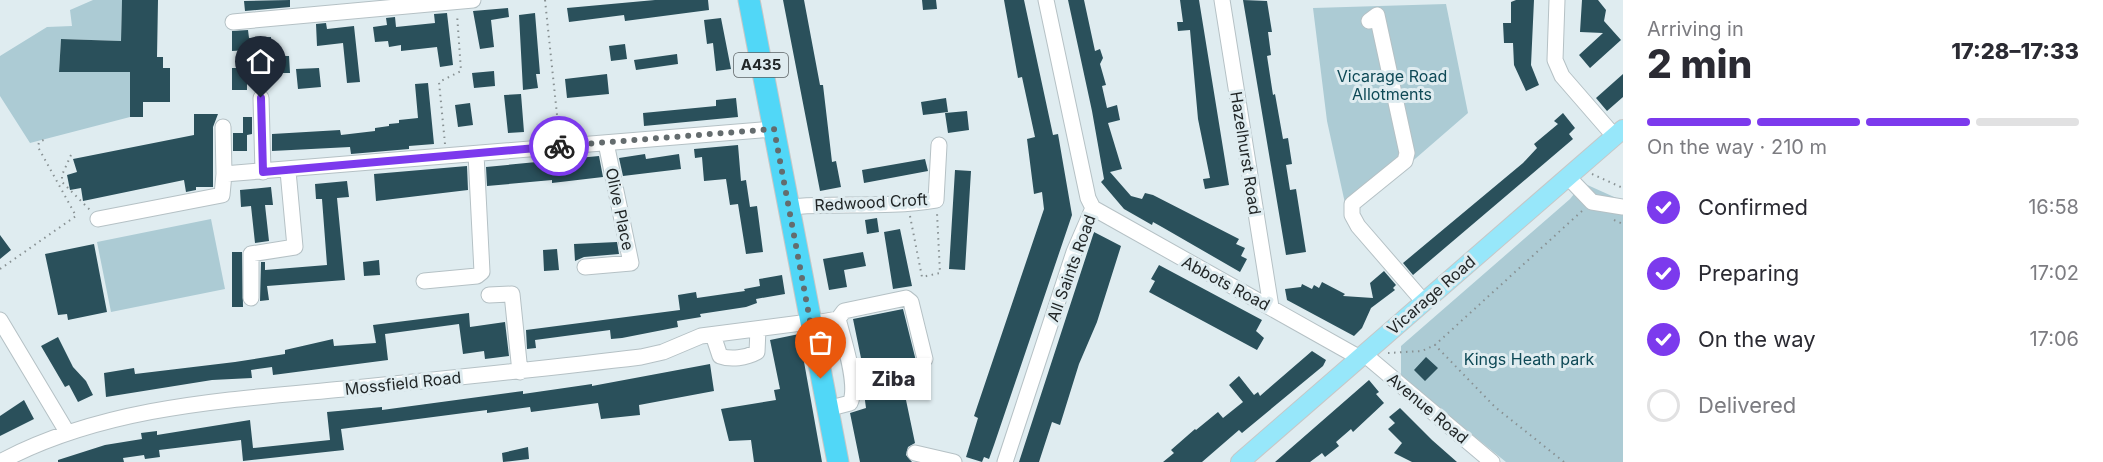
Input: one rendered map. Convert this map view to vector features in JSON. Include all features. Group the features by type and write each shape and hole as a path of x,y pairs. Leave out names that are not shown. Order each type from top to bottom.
{"highway":[{"name":"A435","path":"749,0 838,462"}],"main road":[{"name":"Vicarage Road","path":"1251,459 1423,301 1619,133"}],"street":[{"path":"233,22 326,7 473,0"},
{"name":"All Saints Road","path":"1005,462 1074,252 1093,208 1088,198 1046,0"},
{"name":"Hazelhurst Road","path":"1222,0 1271,307"},
{"path":"1557,0 1555,60 1562,76 1619,133"},
{"path":"1369,21 1377,15 1407,153 1405,161 1352,204 1352,215 1423,301"},
{"path":"261,98 263,172"},
{"path":"98,219 222,195 229,174 223,127"},
{"path":"229,174 288,171 774,129"},
{"name":"Olive Place","path":"585,267 631,263 606,143"},
{"name":"Redwood Croft","path":"789,207 842,203 907,204 936,200 939,145"},
{"path":"424,281 477,276 482,272 476,154"},
{"path":"251,298 251,254 295,247 288,171"},
{"path":"1573,172 1592,202 1623,207"},
{"name":"Abbots Road","path":"1093,208 1362,356"},
{"path":"489,295 512,294 520,372"},
{"name":"Mossfield Road","path":"0,462 67,432 121,417 181,407 520,372 641,357 663,352 701,336 838,319 844,311 906,298 912,302 925,359"},
{"path":"827,409 850,403 853,397 838,319"},
{"path":"0,320 67,432"},
{"path":"712,335 720,357 738,357 757,352 758,329"},
{"name":"Avenue Road","path":"1362,356 1492,462"},
{"path":"920,458 954,462"}],"path":[{"path":"545,0 560,146"},
{"path":"446,156 439,81 461,71 456,2"},
{"path":"0,269 76,216 38,147 39,142 46,139"},
{"path":"71,155 62,175 62,182 98,219"},
{"path":"1573,172 1623,188"},
{"path":"907,204 922,277 940,273 936,200"},
{"path":"1362,356 1422,351 1435,345 1592,202"},
{"path":"1435,345 1495,407 1564,462"}],"green space":[{"path":"93,0 122,0 121,41 61,39 59,71 130,72 130,117 30,143 0,96 0,56 47,27 72,26 70,10"},
{"name":"Vicarage Road Allotments","path":"1446,4 1468,113 1348,217 1327,121 1313,8"},
{"name":"Kings Heath park","path":"1583,183 1623,201 1623,462 1506,462 1401,377 1401,346 1570,199"},
{"path":"211,219 225,289 111,312 97,242"}],"building":[{"path":"122,0 158,0 157,57 163,57 163,68 170,68 170,102 143,102 143,117 130,117 130,72 59,72 61,39 121,41"},
{"path":"290,0 290,7 245,11 244,1"},
{"path":"655,0 708,0 709,10 625,21 624,15 569,22 567,8"},
{"path":"783,0 804,0 820,85 823,85 832,162 836,161 841,187 820,191"},
{"path":"922,0 936,0 937,9 923,10"},
{"path":"1004,0 1024,0 1053,135 1058,134 1072,215 989,459 984,457 982,462 966,457 978,418 974,416 1044,209 1042,192 1034,194 1027,139 1035,137 1022,77 1018,78"},
{"path":"1068,0 1084,0 1095,51 1100,49 1103,58 1100,64 1106,85 1102,86 1107,108 1117,105 1120,120 1108,123 1122,169 1110,172 1131,196 1142,199 1145,193 1153,195 1239,239 1236,244 1245,248 1241,256 1247,259 1240,272 1153,222 1152,225 1124,209 1101,182 1104,179 1092,111"},
{"path":"1180,0 1199,0 1229,185 1205,189 1203,179 1210,178 1198,119 1190,30 1178,31 1177,22 1183,22"},
{"path":"1243,0 1267,1 1272,32 1268,32 1271,55 1267,56 1273,95 1275,94 1283,139 1288,138 1292,164 1286,165 1290,190 1296,189 1306,252 1286,255"},
{"path":"1534,0 1531,65 1539,85 1526,91 1514,65 1513,43 1504,43 1503,23 1511,23 1511,2"},
{"path":"1582,0 1598,0 1606,10 1604,21 1621,40 1590,68 1579,55 1603,33 1580,32"},
{"path":"508,8 509,17 491,20 494,47 480,49 473,11"},
{"path":"447,13 453,65 440,67 437,47 401,51 401,45 389,47 388,41 375,42 373,27 387,25 386,18 395,17 396,27 435,23 434,14"},
{"path":"535,13 540,74 536,74 538,88 523,90 519,15"},
{"path":"721,18 731,69 716,71 713,43 707,44 704,20"},
{"path":"326,23 327,29 354,26 360,82 347,83 343,43 317,46 316,24"},
{"path":"248,30 249,38 271,37 271,47 279,46 280,65 263,65 262,49 232,51 232,31"},
{"path":"625,44 627,59 611,61 609,46"},
{"path":"677,54 678,64 636,70 634,60"},
{"path":"279,56 289,56 290,73 280,73"},
{"path":"232,68 258,68 258,79 247,81 247,90 232,90"},
{"path":"319,68 321,87 298,89 296,69"},
{"path":"494,71 495,86 474,88 472,73"},
{"path":"607,74 609,94 567,98 565,79"},
{"path":"1623,74 1623,97 1607,111 1596,98"},
{"path":"428,83 434,144 409,146 409,149 351,154 350,147 272,151 272,134 340,130 341,135 375,131 375,128 399,123 399,120 418,118 415,84"},
{"path":"521,94 524,132 508,133 504,95"},
{"path":"736,98 738,117 644,126 643,113 716,106 716,100"},
{"path":"946,98 948,112 923,115 921,102"},
{"path":"470,103 473,125 458,127 455,105"},
{"path":"967,111 969,130 948,133 945,113"},
{"path":"1563,113 1575,128 1569,134 1573,139 1413,275 1403,263 1523,163 1537,148 1534,144 1558,124 1554,121"},
{"path":"194,114 218,114 213,127 213,187 196,187 196,190 186,192 184,180 83,201 81,188 70,190 67,175 77,172 73,159 194,135"},
{"path":"243,117 252,117 252,134 247,135 247,151 233,151 233,133 243,133"},
{"path":"738,145 741,181 746,180 750,207 757,206 763,252 746,254 738,204 730,205 726,179 704,181 702,157 695,158 694,149"},
{"path":"645,154 646,159 679,154 681,169 623,176 619,158"},
{"path":"599,156 603,177 552,183 552,180 487,186 486,167"},
{"path":"925,159 928,171 864,183 862,170"},
{"path":"467,166 468,190 376,201 374,174"},
{"path":"955,170 971,171 965,270 949,269"},
{"path":"347,181 349,197 337,198 345,280 267,286 269,300 260,301 261,262 265,262 265,270 327,265 322,199 316,199 315,184"},
{"path":"271,187 273,205 265,205 269,241 255,243 251,206 241,207 240,190"},
{"path":"877,218 879,232 867,234 865,220"},
{"path":"900,229 912,286 893,289 884,232"},
{"path":"1094,232 1121,246 1097,322 1079,364 1060,425 1052,422 1039,462 1019,462"},
{"path":"0,235 11,250 0,259"},
{"path":"617,242 619,254 584,257 575,261 574,244"},
{"path":"94,244 107,312 68,320 67,314 58,315 45,254"},
{"path":"557,249 559,270 544,271 543,250"},
{"path":"232,252 242,252 243,307 232,307"},
{"path":"863,252 866,266 844,270 847,287 829,290 823,259"},
{"path":"379,260 380,275 364,276 363,262"},
{"path":"1159,265 1262,320 1256,331 1264,338 1257,350 1149,292 1155,281 1151,279"},
{"path":"1384,271 1396,285 1393,288 1395,290 1371,308 1362,328 1354,336 1287,300 1285,289 1301,287 1302,284 1312,289 1314,285 1319,288 1322,282 1345,294 1343,296 1373,298 1370,283"},
{"path":"782,275 785,294 756,299 757,303 746,307 700,314 701,317 677,321 678,327 611,339 610,330 535,340 536,348 527,349 526,330 680,310 678,295 696,292 697,298 745,291 744,289 760,286 759,279"},
{"path":"903,309 916,361 922,368 928,395 906,400 915,443 908,447 906,455 912,462 860,462 850,413 866,408 860,364 862,363 853,319"},
{"path":"469,313 470,327 505,322 509,356 485,359 484,351 463,354 459,324 385,334 388,360 273,375 272,367 251,370 252,378 212,380 106,397 104,373 134,368 135,374 235,362 285,354 285,350 333,339 334,346 376,343 373,325"},
{"path":"799,334 822,462 754,462 751,440 729,441 721,409 776,400 774,390 780,389 770,340"},
{"path":"58,337 73,367 86,381 93,395 78,402 69,385 65,387 41,346"},
{"path":"1312,351 1326,360 1323,366 1242,433 1239,430 1202,462 1163,462 1174,453 1171,450 1195,429 1218,412 1223,418 1243,402 1229,385 1239,376 1254,395 1258,392 1260,396"},
{"path":"1426,357 1438,368 1425,381 1414,370"},
{"path":"710,364 714,391 639,405 640,415 601,419 598,403 531,412 530,407 487,413 487,410 341,429 344,450 243,461 241,440 159,450 160,457 145,459 144,455 123,458 124,462 58,462 58,460 105,445 142,439 141,433 157,431 157,435 250,420 253,448 330,440 327,412 382,407 382,410 523,391 523,394 592,384 592,386"},
{"path":"1369,380 1379,392 1376,394 1384,403 1353,432 1351,429 1336,442 1339,446 1325,457 1322,453 1310,462 1275,462"},
{"path":"24,400 34,419 0,436 0,416"},
{"path":"1400,408 1457,462 1412,462 1394,453 1402,443 1388,429 1395,423 1389,417"},
{"path":"528,447 529,459 503,462 502,453"}],"way so far":[{"path":"559,146 774,129 821,379"}],"place":[{"name":"Ziba","path":"821,379"}],"route":[{"path":"261,98 263,172 559,146"}]}
